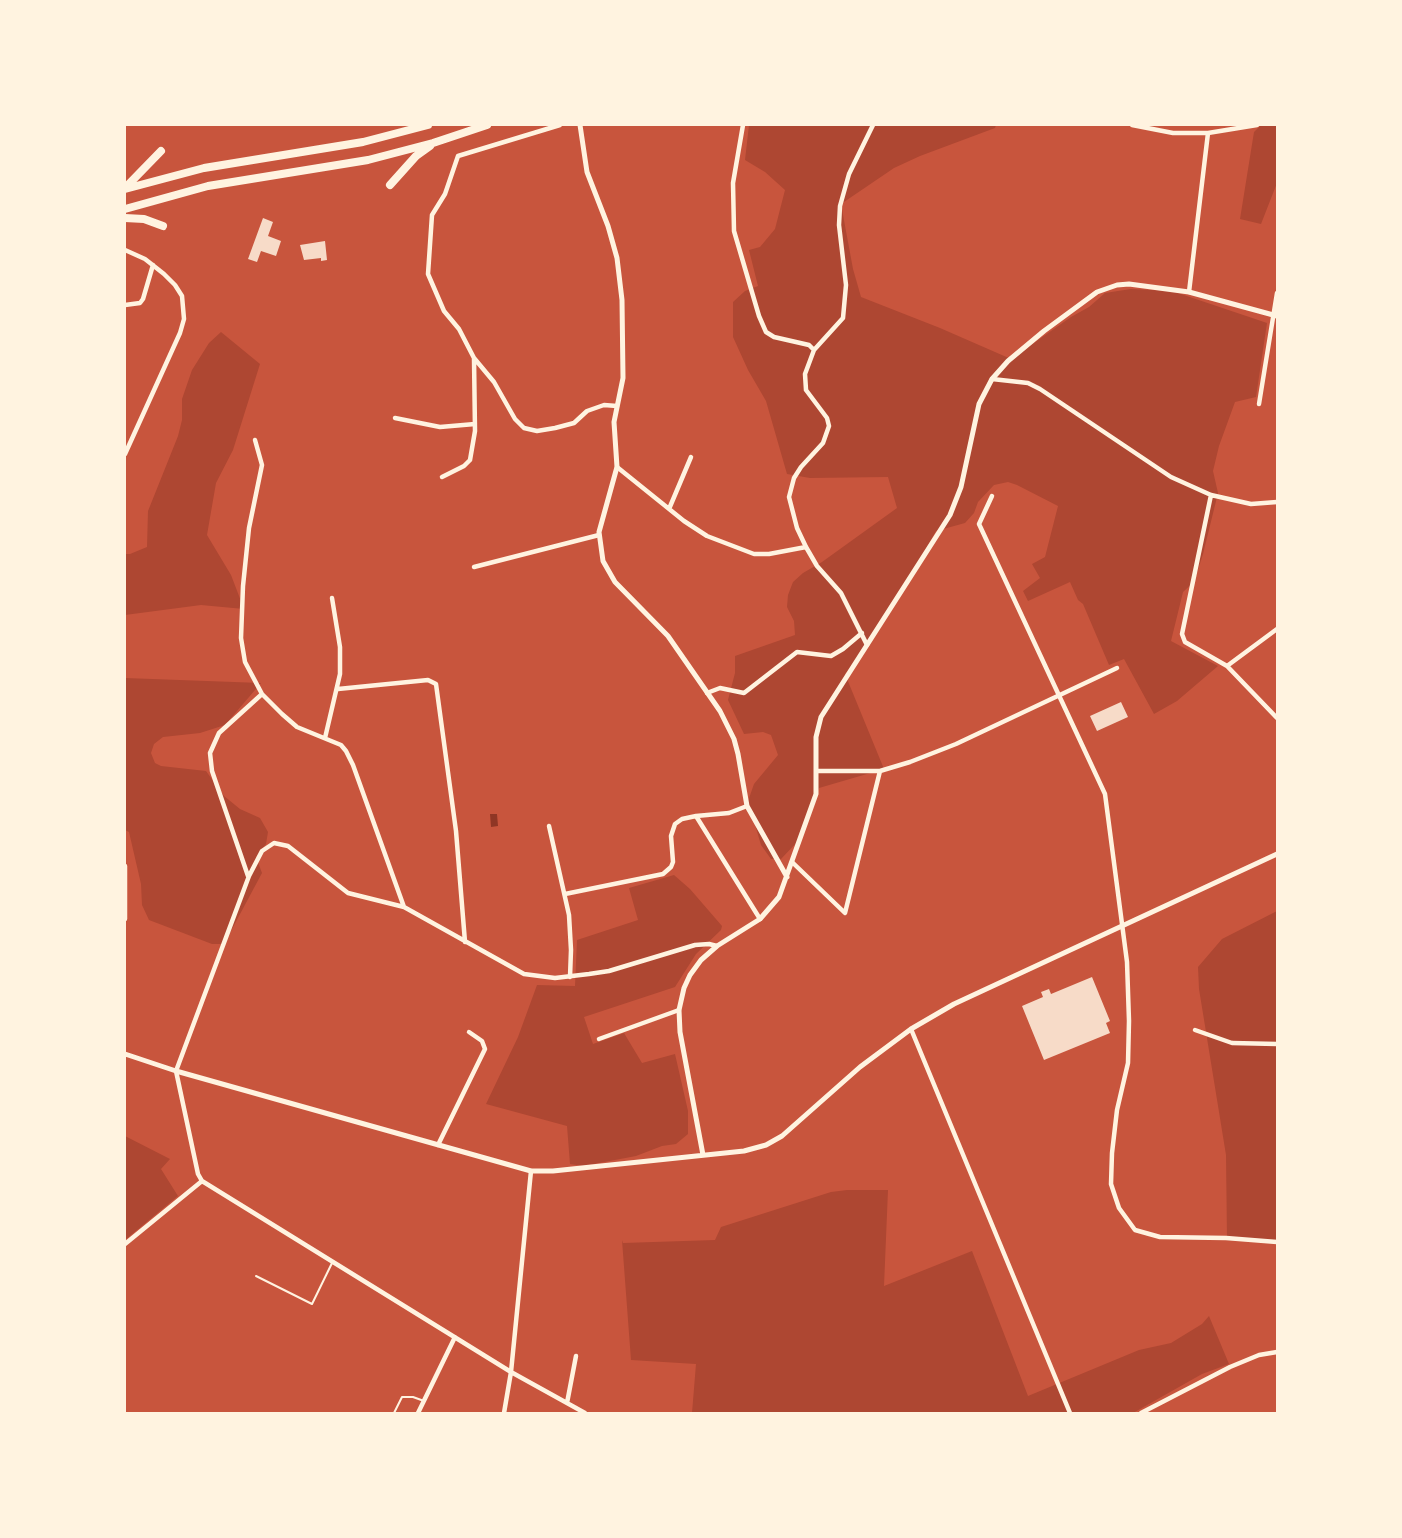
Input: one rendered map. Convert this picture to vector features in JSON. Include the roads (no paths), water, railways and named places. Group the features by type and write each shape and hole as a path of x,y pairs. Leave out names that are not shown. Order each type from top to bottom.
{"highway":[{"path":"125,189 204,168 363,142 427,125"},
{"path":"125,209 208,186 368,160 433,143 487,125"},
{"path":"390,185 416,156 433,143"},
{"path":"125,189 161,151"},
{"path":"125,218 144,219 163,226"}],"street":[{"path":"560,125 458,156 446,194 432,215 428,274 444,311 459,329 474,358 494,382 515,419 524,428 537,431 555,428 574,423 587,411 604,405 617,406"},
{"path":"580,125 587,172 613,240 621,278 624,366 614,422 618,467 599,535 602,561 608,572 668,636 727,724 734,739 747,806 787,877"},
{"path":"743,125 733,183 734,231 759,316 766,332 774,337 809,345 814,350"},
{"path":"867,645 841,593 817,566 806,546 797,528 789,497 794,478 801,467 823,443 829,426 827,418 806,390 805,374 814,350 843,318 846,285 839,225 840,206 849,174 873,125"},
{"path":"1132,125 1172,133 1208,133 1257,125"},
{"path":"1190,292 1208,133"},
{"path":"125,250 153,265 164,274 182,296 184,319 180,333 125,454"},
{"path":"125,305 140,303 143,299 153,265"},
{"path":"703,1154 682,1046 679,1010 684,988 690,975 701,960 717,946 760,919 774,906 787,877 816,794 816,738 821,717 950,515 961,487 979,404 992,379 1008,361 1044,331 1107,287 1129,284 1190,292 1275,315"},
{"path":"1259,404 1275,315 1277,293"},
{"path":"442,477 468,463 475,424 474,358"},
{"path":"992,379 1028,383 1040,389 1171,477 1212,494 1251,504 1277,502"},
{"path":"395,418 440,427 475,424"},
{"path":"255,440 261,455 262,472 249,528 241,638 245,662 262,694 297,727 341,745 354,765 404,907"},
{"path":"669,509 691,457"},
{"path":"618,467 669,509 707,536 754,554 769,554 806,546"},
{"path":"1212,494 1182,634 1185,642 1227,666 1277,718"},
{"path":"992,496 979,524 1105,794 1122,926 1129,1021 1128,1064 1117,1110 1111,1184 1120,1208 1135,1230 1160,1237 1226,1238 1277,1242"},
{"path":"474,567 599,535"},
{"path":"325,738 338,689 341,662 332,598"},
{"path":"1227,666 1277,629"},
{"path":"707,692 720,688 744,693 797,652 831,656 843,649 862,633"},
{"path":"817,770 880,771 934,754 1117,668"},
{"path":"338,689 428,680 436,684 456,831 465,942"},
{"path":"248,876 212,771 210,753 219,733 262,694"},
{"path":"792,862 845,913 880,771"},
{"path":"565,894 663,874 671,867 673,862 671,836 675,824 682,819 696,816 729,814 747,806"},
{"path":"696,816 760,919"},
{"path":"549,826 565,894 570,927 570,977"},
{"path":"585,1413 511,1372 202,1181 198,1174 176,1071 248,876 262,851 274,843 281,843 348,893 404,907 524,974 539,977 570,977 609,971 695,945 709,944 717,946"},
{"path":"125,1054 176,1071 531,1171 553,1171 744,1150 766,1145 782,1136 860,1067 910,1029 954,1004 1277,854"},
{"path":"125,866 127,904 125,919"},
{"path":"600,1039 679,1010"},
{"path":"910,1029 1070,1413"},
{"path":"1195,1030 1232,1043 1277,1044"},
{"path":"438,1145 485,1049 482,1041 469,1032"},
{"path":"504,1413 511,1372 531,1171"},
{"path":"125,1244 202,1181"},
{"path":"418,1413 455,1337"},
{"path":"1141,1413 1230,1367 1259,1355 1277,1352"},
{"path":"567,1403 576,1356"}],"lane":[{"path":"256,1276 312,1304 333,1262"},
{"path":"394,1413 402,1397 413,1397 424,1401"}]}
